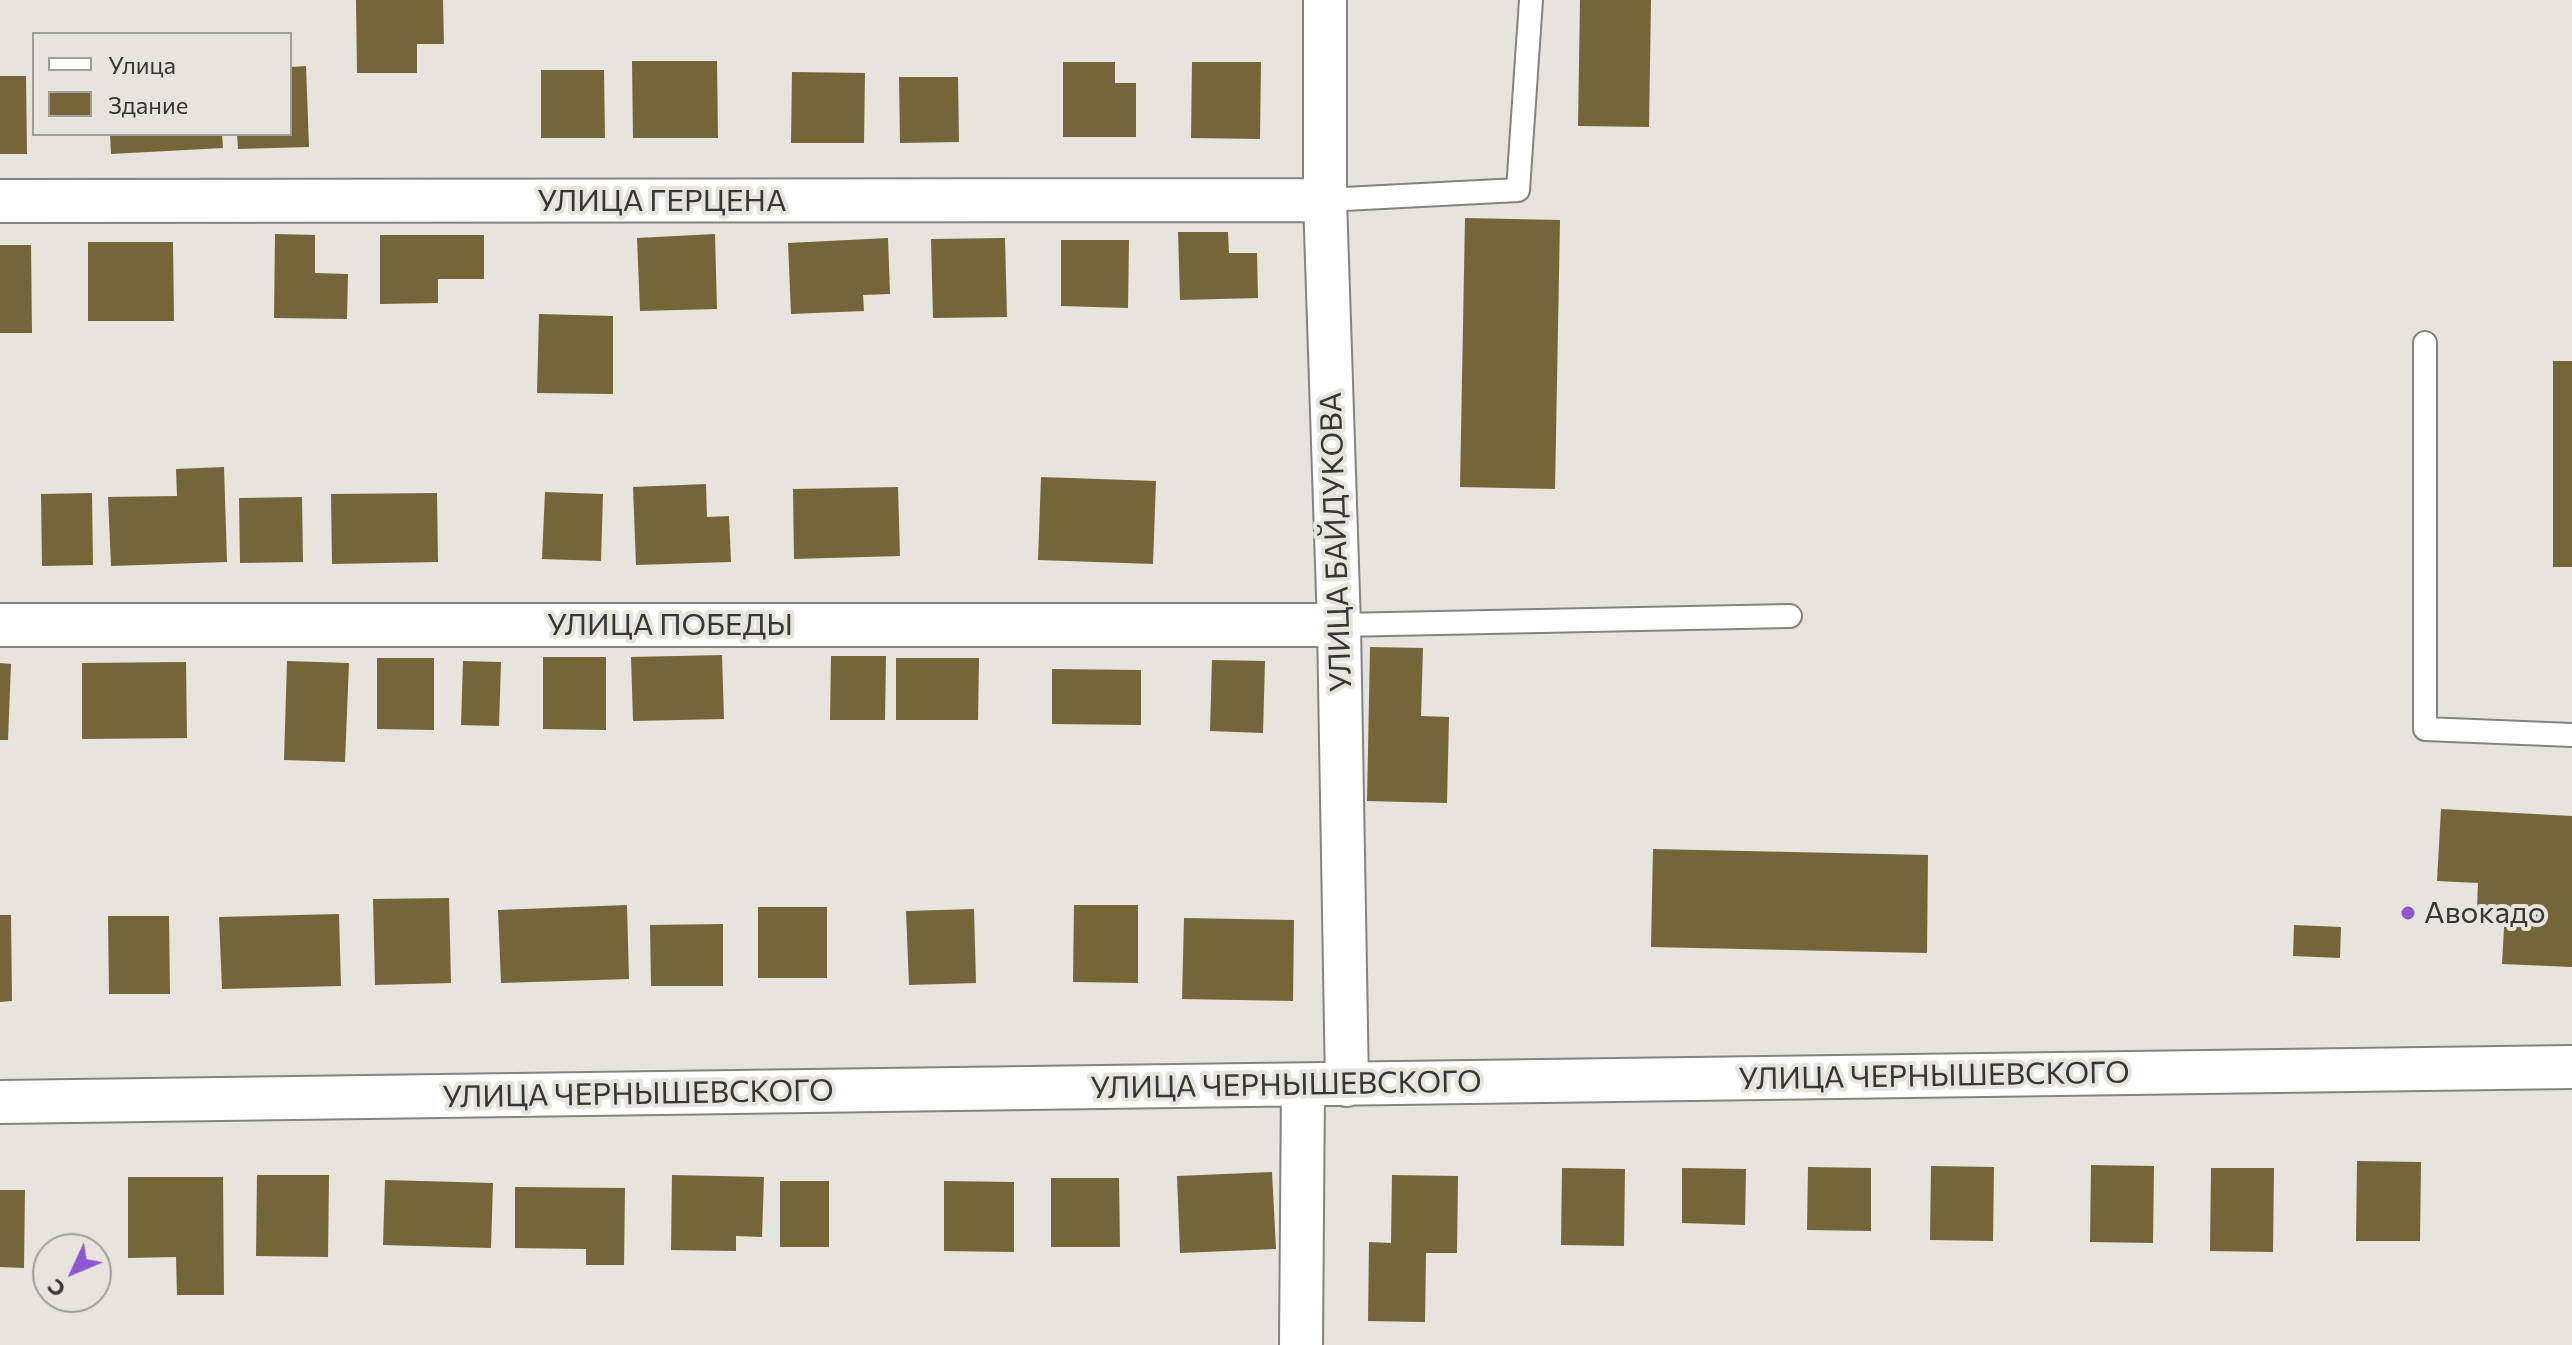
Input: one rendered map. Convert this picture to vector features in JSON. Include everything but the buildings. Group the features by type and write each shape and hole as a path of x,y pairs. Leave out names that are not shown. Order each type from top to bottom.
{"street":[{"name":"УЛИЦА БАЙДУКОВА","path":"1325,0 1325,200 1339,625 1347,1085"},
{"name":"УЛИЦА ГЕРЦЕНА","path":"0,201 1325,200"},
{"name":"УЛИЦА ПОБЕДЫ","path":"0,625 1339,625"},
{"name":"УЛИЦА ЧЕРНЫШЕВСКОГО","path":"0,1102 2572,1067"},
{"path":"1301,1345 1303,1085"}],"lane":[{"path":"1325,200 1518,190 1531,0"},
{"path":"2425,343 2425,729 2572,735"},
{"path":"1339,625 1790,616"}],"place":[{"name":"Авокадо","path":"2408,913"}]}
